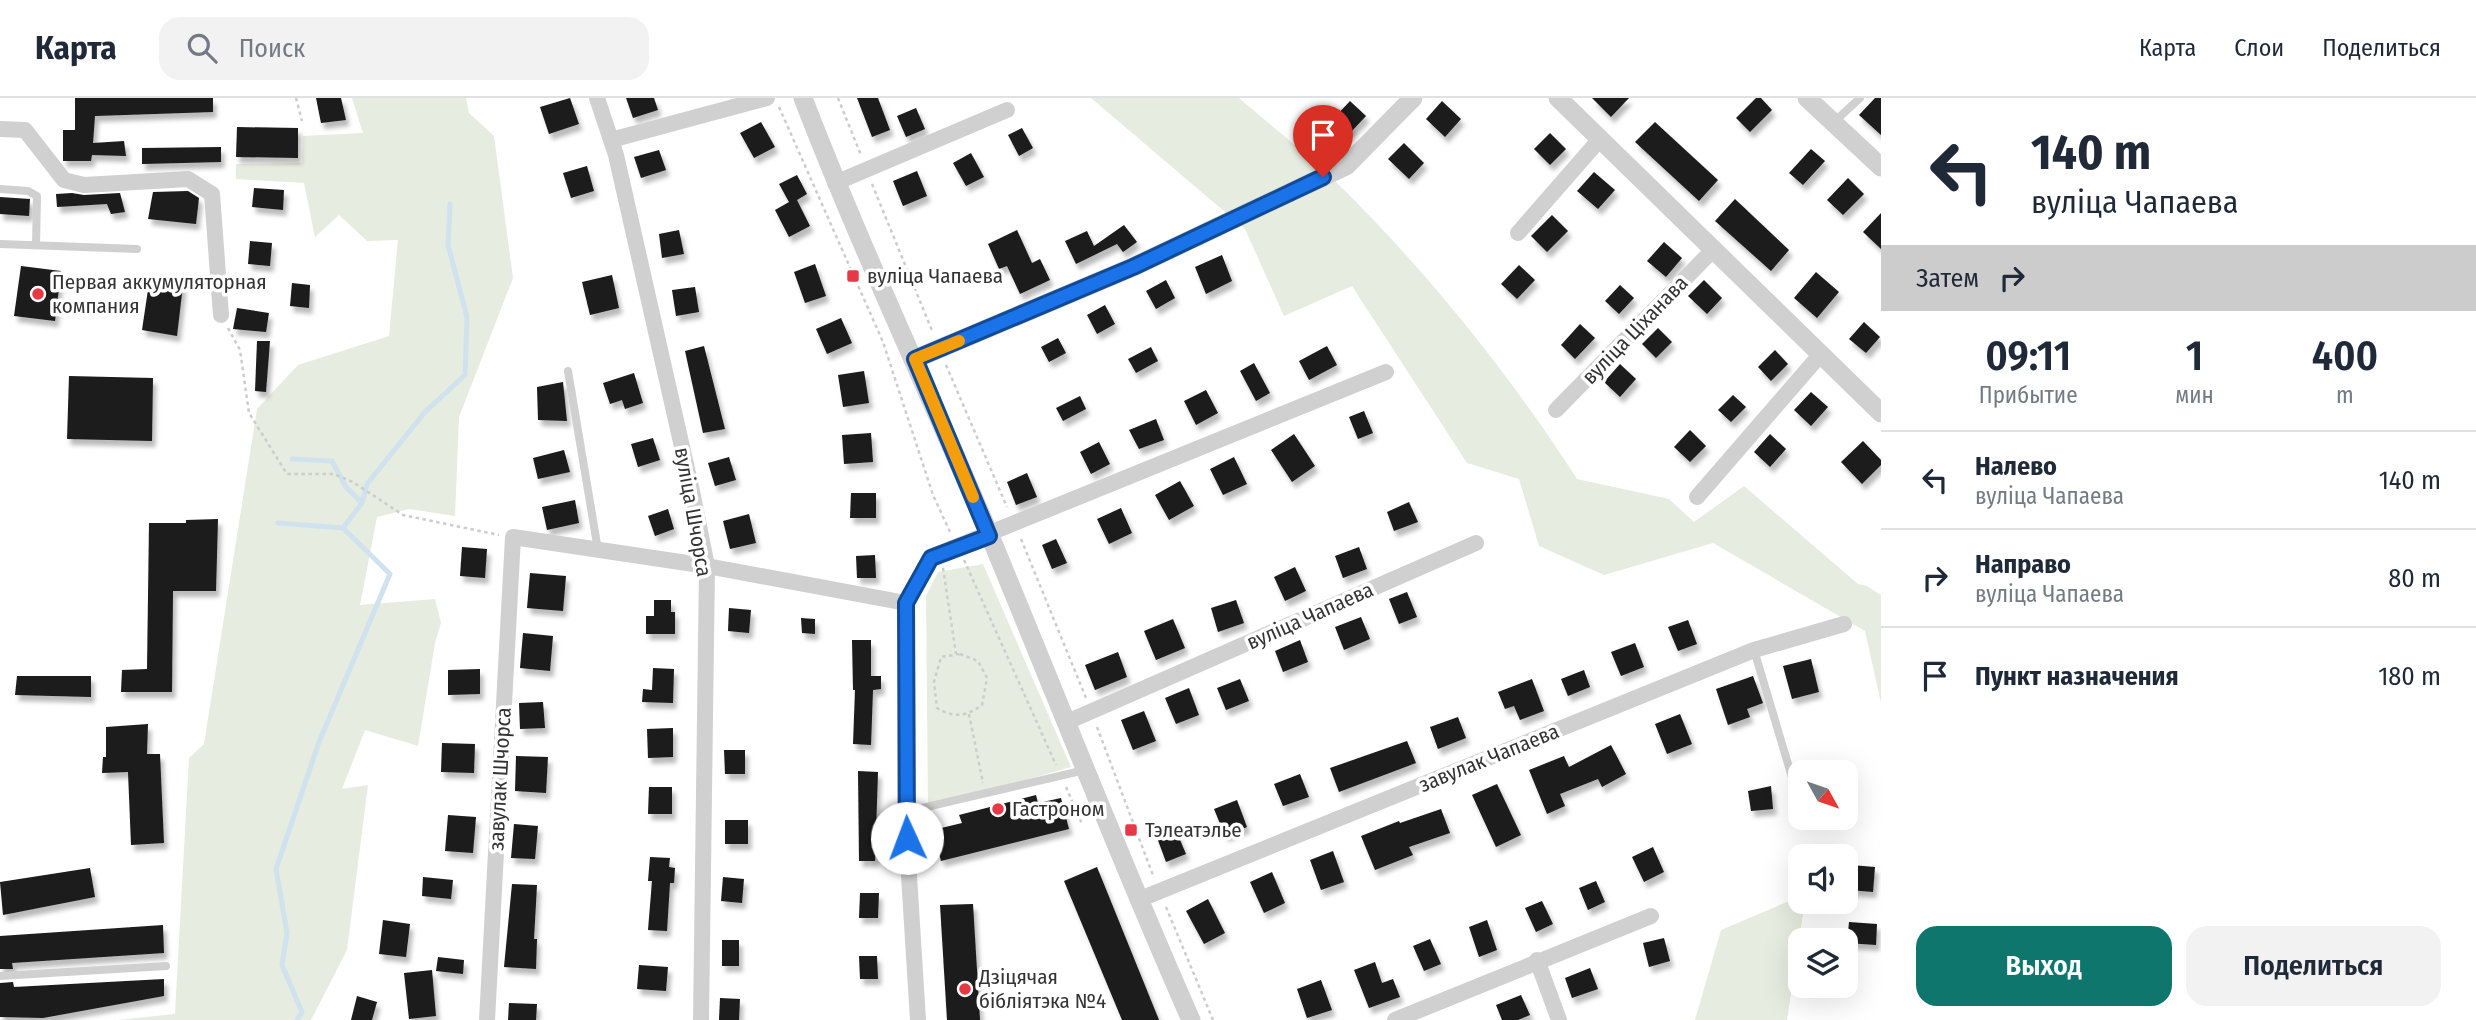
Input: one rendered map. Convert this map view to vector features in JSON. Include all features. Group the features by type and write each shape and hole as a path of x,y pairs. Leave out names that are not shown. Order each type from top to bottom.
{"street":[{"name":"вуліца Шчорса","path":"597,98 611,140 707,566 701,1020"},
{"path":"611,140 766,98"},
{"path":"803,98 835,183 915,359 1067,722 1138,900 1191,1020"},
{"path":"915,359 1133,267 1346,166 1413,98"},
{"path":"1558,98 1881,413"},
{"path":"1807,98 1881,167"},
{"path":"835,183 1007,110"},
{"path":"0,130 24,130 64,180 84,185 188,179 212,194 220,315"},
{"path":"1518,233 1600,139"},
{"name":"вуліца Ціханава","path":"1556,410 1713,250"},
{"path":"1697,497 1820,355"},
{"path":"918,1020 905,812 906,603 931,558 1386,372"},
{"path":"513,537 707,566 906,603"},
{"name":"завулак Шчорса","path":"487,1020 513,537"},
{"name":"вуліца Чапаева","path":"1067,722 1476,543"},
{"name":"завулак Чапаева","path":"1138,900 1754,650 1844,624"},
{"path":"1395,1020 1651,916"},
{"path":"1538,960 1559,1020"}],"lane":[{"path":"1833,123 1860,98"},
{"path":"0,189 28,191 37,196 36,245"},
{"path":"0,244 137,249"},
{"path":"568,370 598,550"},
{"path":"1754,650 1788,764"},
{"path":"905,812 1085,770"},
{"path":"0,976 166,966"}],"path":[{"path":"296,98 302,121"},
{"path":"774,98 883,342 933,495 974,578 1082,824"},
{"path":"838,98 939,349 1092,712 1159,892 1213,1020"},
{"path":"220,315 240,350 249,413 287,474 334,474 353,482 403,515 513,537"},
{"path":"941,554 956,654"},
{"path":"956,654 978,661 987,678 982,705 969,714 952,716 937,708 934,682 941,657 956,654"},
{"path":"969,714 985,793"}],"shaded area":[{"path":"352,98 466,98 469,113 494,136 513,278 459,417 455,516 409,509 377,517 360,605 435,599 441,623 435,643 418,746 365,730 342,789 368,785 347,950 311,1020 118,1020 175,1014 189,758 204,744 257,409 298,365 389,336 398,240 367,241 339,215 315,237 304,183 236,179 236,164 302,163 303,136 363,133"},
{"path":"1091,98 1239,98 1321,168 1432,284 1522,398 1577,479 1669,499 1694,522 1744,486 1858,584 1881,595 1881,703 1865,631 1713,543 1604,575 1539,546 1519,479 1467,463 1352,286 1284,316 1245,229"},
{"path":"983,564 1071,767 928,808 926,596 938,572"},
{"path":"1788,902 1788,914 1803,914 1801,928 1788,928 1788,998 1790,998 1787,1020 1695,1020 1721,930"}],"building":[{"path":"75,98 213,98 213,112 95,116 93,143 124,141 126,156 92,155 91,161 63,161 63,130 75,130"},
{"path":"316,98 341,98 346,120 321,123"},
{"path":"570,98 579,124 549,134 540,107"},
{"path":"626,98 654,98 658,110 633,118"},
{"path":"857,98 878,98 890,130 872,137"},
{"path":"1592,98 1629,98 1611,117"},
{"path":"1756,98 1761,98 1772,110 1750,132 1736,118"},
{"path":"1875,98 1881,98 1881,135 1859,115"},
{"path":"1350,101 1366,116 1350,133 1334,118"},
{"path":"1442,101 1461,119 1445,137 1426,119"},
{"path":"916,108 925,129 906,137 897,116"},
{"path":"761,122 775,147 754,158 740,133"},
{"path":"1655,122 1718,180 1699,201 1635,142"},
{"path":"237,127 298,128 298,158 236,157"},
{"path":"1022,128 1033,148 1019,156 1008,135"},
{"path":"1550,133 1566,149 1550,165 1534,149"},
{"path":"1404,143 1424,163 1409,179 1388,159"},
{"path":"221,147 221,162 142,164 142,148"},
{"path":"1811,149 1825,161 1803,185 1789,173"},
{"path":"659,150 666,170 641,178 634,157"},
{"path":"971,153 984,177 966,186 953,163"},
{"path":"587,166 594,191 571,198 563,173"},
{"path":"917,171 927,196 903,206 893,181"},
{"path":"1594,172 1615,190 1598,209 1577,191"},
{"path":"797,175 807,194 797,200 810,226 789,237 775,210 789,202 779,184"},
{"path":"1848,178 1864,194 1843,215 1827,200"},
{"path":"254,188 284,190 283,210 252,207"},
{"path":"188,191 199,198 196,224 148,219 153,192"},
{"path":"120,193 125,212 111,214 107,204 57,207 56,194"},
{"path":"0,197 30,199 29,216 0,214"},
{"path":"1735,199 1789,250 1771,271 1715,221"},
{"path":"1881,213 1881,249 1863,232"},
{"path":"1552,215 1568,231 1547,252 1531,236"},
{"path":"1124,225 1137,242 1123,252 1117,244 1076,264 1065,241 1087,231 1094,246"},
{"path":"679,230 684,254 662,258 659,234"},
{"path":"1017,230 1032,263 1040,259 1050,280 1020,294 1007,266 999,269 988,244"},
{"path":"250,241 272,243 270,266 248,264"},
{"path":"1664,242 1682,258 1666,277 1647,261"},
{"path":"1222,255 1232,281 1206,294 1195,267"},
{"path":"815,264 826,296 805,303 794,272"},
{"path":"1519,265 1535,280 1517,299 1501,284"},
{"name":"Первая аккумуляторная компания","path":"21,266 61,271 55,321 14,316"},
{"path":"1816,272 1839,292 1817,318 1794,298"},
{"path":"612,275 619,308 590,315 582,282"},
{"path":"1166,280 1175,298 1156,309 1146,291"},
{"path":"1704,280 1722,298 1707,314 1688,296"},
{"path":"149,283 183,285 177,336 142,330"},
{"path":"292,283 310,285 309,308 290,306"},
{"path":"1620,285 1634,298 1619,314 1605,301"},
{"path":"695,287 699,312 676,316 672,290"},
{"path":"1105,305 1115,324 1097,334 1087,315"},
{"path":"237,308 269,313 266,332 233,329"},
{"path":"841,318 852,343 827,354 816,329"},
{"path":"1864,322 1880,337 1866,353 1849,339"},
{"path":"1580,324 1595,338 1575,359 1561,345"},
{"path":"1658,328 1672,342 1656,358 1642,344"},
{"path":"1058,338 1066,353 1049,362 1041,347"},
{"path":"257,341 270,341 266,392 255,391"},
{"path":"704,346 725,429 703,433 685,351"},
{"path":"1327,346 1337,365 1309,380 1299,361"},
{"path":"1151,347 1158,361 1136,373 1128,359"},
{"path":"1775,350 1788,364 1771,381 1758,367"},
{"path":"1254,363 1270,393 1256,401 1240,371"},
{"path":"1620,364 1636,379 1620,397 1604,382"},
{"path":"864,371 869,403 843,407 838,375"},
{"path":"634,373 643,403 625,409 622,400 610,404 603,383"},
{"path":"69,376 153,378 152,441 67,439"},
{"path":"563,382 567,421 538,420 537,387"},
{"path":"1206,390 1218,413 1196,425 1184,401"},
{"path":"1811,392 1828,407 1811,426 1794,410"},
{"path":"1733,395 1746,407 1731,422 1718,410"},
{"path":"1080,396 1086,409 1063,421 1056,408"},
{"path":"1364,411 1373,433 1358,439 1349,417"},
{"path":"1156,419 1164,440 1139,449 1129,430"},
{"path":"1690,430 1706,446 1690,462 1674,447"},
{"path":"871,433 873,462 844,464 842,435"},
{"path":"1294,434 1315,466 1292,482 1271,450"},
{"path":"1770,434 1786,449 1770,467 1754,452"},
{"path":"653,438 660,460 638,467 631,444"},
{"path":"1863,441 1881,460 1881,465 1862,484 1841,462"},
{"path":"1099,442 1110,464 1091,474 1080,452"},
{"path":"564,450 570,472 538,479 533,458"},
{"path":"729,457 736,480 715,486 708,463"},
{"path":"1234,457 1247,484 1223,495 1210,469"},
{"path":"1027,473 1037,497 1016,505 1007,482"},
{"path":"1180,481 1194,506 1169,520 1155,495"},
{"path":"851,493 876,493 876,518 850,518"},
{"path":"575,500 579,523 547,530 542,507"},
{"path":"1409,502 1418,522 1394,531 1387,512"},
{"path":"1121,508 1132,533 1109,544 1097,519"},
{"path":"668,509 674,529 655,536 648,516"},
{"path":"749,514 756,543 730,549 723,521"},
{"path":"218,519 216,591 173,591 172,692 121,692 122,670 147,669 149,523 186,523 186,520"},
{"path":"1056,539 1067,563 1052,569 1042,545"},
{"path":"462,547 487,549 485,578 460,576"},
{"path":"1359,547 1367,569 1343,578 1335,556"},
{"path":"875,555 876,578 857,578 856,556"},
{"path":"1295,567 1306,591 1285,601 1274,577"},
{"path":"530,573 566,576 563,611 527,608"},
{"path":"1407,592 1417,617 1399,624 1389,599"},
{"path":"654,600 671,600 671,612 675,612 675,634 646,634 646,616 654,616"},
{"path":"1236,600 1244,623 1218,632 1211,608"},
{"path":"729,608 751,610 749,633 728,631"},
{"path":"1361,617 1370,639 1344,650 1335,627"},
{"path":"801,618 815,619 815,634 802,633"},
{"path":"1173,619 1185,648 1156,660 1144,631"},
{"path":"1688,620 1697,644 1678,651 1668,627"},
{"path":"523,633 553,636 550,671 520,668"},
{"path":"852,640 871,640 871,676 881,676 881,689 873,690 871,745 853,744 855,690"},
{"path":"1300,640 1308,662 1283,672 1275,651"},
{"path":"1635,643 1644,667 1621,676 1611,652"},
{"path":"1118,652 1127,677 1095,690 1085,665"},
{"path":"1811,659 1819,692 1792,699 1783,666"},
{"path":"653,668 674,669 673,703 642,702 643,689 652,690"},
{"path":"480,669 480,694 448,695 448,670"},
{"path":"1584,670 1590,687 1568,696 1561,679"},
{"path":"17,676 91,676 91,697 15,695"},
{"path":"1753,676 1763,703 1747,709 1750,717 1728,725 1716,689"},
{"path":"1240,679 1249,701 1226,710 1217,688"},
{"path":"1532,679 1544,711 1520,720 1514,706 1505,709 1498,692"},
{"path":"1189,688 1199,715 1176,724 1165,698"},
{"path":"543,702 545,728 520,729 519,703"},
{"path":"1144,711 1156,741 1133,750 1121,720"},
{"path":"1680,714 1692,744 1667,754 1655,724"},
{"path":"1458,717 1466,738 1438,749 1430,727"},
{"path":"148,724 147,754 160,754 164,843 131,845 128,772 102,773 103,757 106,757 106,727"},
{"path":"673,728 673,757 648,758 647,729"},
{"path":"1407,741 1416,763 1339,792 1330,768"},
{"path":"442,743 475,744 474,773 441,772"},
{"path":"1611,745 1626,774 1602,787 1598,779 1560,794 1565,806 1547,814 1529,770 1564,756 1569,767"},
{"path":"724,750 745,750 745,774 725,774"},
{"path":"516,756 548,757 546,793 515,791"},
{"path":"858,771 878,772 875,861 859,861"},
{"path":"1300,774 1309,797 1283,806 1274,784"},
{"path":"1497,784 1521,835 1496,847 1472,795"},
{"path":"1771,786 1773,809 1751,811 1748,791"},
{"path":"649,787 672,787 672,814 648,814"},
{"path":"1036,795 1038,803 1061,798 1069,829 941,861 933,830 962,823 959,815"},
{"path":"1237,800 1247,827 1225,836 1214,809"},
{"path":"1441,809 1450,833 1409,847 1413,855 1375,870 1361,836"},
{"path":"448,815 476,817 473,853 445,851"},
{"path":"725,820 748,820 748,844 725,844"},
{"path":"514,824 538,826 535,859 511,858"},
{"path":"1175,828 1186,854 1166,862 1156,835"},
{"path":"1653,847 1664,872 1644,882 1632,857"},
{"path":"1333,851 1344,882 1321,890 1310,860"},
{"path":"650,857 670,858 669,867 675,868 674,883 670,883 667,931 648,930 652,881 648,881"},
{"path":"1858,866 1875,867 1873,892 1858,891"},
{"path":"1097,867 1159,1020 1122,1020 1064,881"},
{"path":"90,868 95,897 3,915 0,882"},
{"path":"1272,872 1285,903 1264,913 1250,882"},
{"path":"423,877 453,880 451,899 422,896"},
{"path":"723,877 744,879 742,903 721,901"},
{"path":"1596,881 1605,902 1588,910 1579,888"},
{"path":"512,884 537,885 534,939 537,939 536,969 504,967"},
{"path":"860,893 879,893 878,918 859,918"},
{"path":"1208,899 1225,933 1204,944 1186,911"},
{"path":"1542,901 1553,924 1536,932 1525,908"},
{"path":"973,904 980,1020 947,1020 940,905"},
{"path":"383,920 410,924 406,957 379,954"},
{"path":"1487,920 1497,950 1479,957 1469,927"},
{"path":"1849,922 1877,924 1876,945 1858,944 1858,928 1848,928"},
{"path":"163,925 164,953 12,963 13,969 0,969 0,936"},
{"path":"1664,938 1670,961 1649,967 1643,943"},
{"path":"1430,939 1441,964 1424,971 1413,946"},
{"path":"722,940 739,940 739,966 722,966"},
{"path":"859,956 877,956 878,979 860,979"},
{"path":"438,957 464,960 463,974 436,971"},
{"path":"1375,962 1382,983 1393,979 1400,997 1369,1008 1354,970"},
{"path":"639,965 668,967 666,991 637,989"},
{"path":"1590,968 1598,989 1572,998 1565,978"},
{"path":"432,970 436,1016 409,1019 404,973"},
{"path":"164,979 164,996 43,1018 0,1017 0,983 13,982 14,987"},
{"path":"1321,980 1332,1010 1307,1018 1297,989"},
{"path":"1521,995 1530,1015 1518,1020 1502,1020 1496,1005"},
{"path":"357,996 377,1002 372,1020 351,1020"},
{"path":"720,998 740,999 739,1020 719,1020"},
{"path":"509,1003 537,1004 536,1020 508,1020"}],"waterway":[{"path":"297,1020 302,1012 282,965 287,933 276,869 319,742 390,574 343,528 362,503 367,484 425,412 465,375 467,317 448,245 450,204"},
{"path":"292,459 332,461 346,487 362,503"},
{"path":"278,523 343,528"}],"slow traffic":[{"path":"959,341 915,359 973,497"}],"place":[{"name":"вуліца Чапаева","path":"853,276"},
{"name":"Первая аккумуляторная компания","path":"38,294"},
{"name":"Гастроном","path":"998,809"},
{"name":"Тэлеатэлье","path":"1131,830"},
{"name":"Дзіцячая бібліятэка №4","path":"965,989"}],"route":[{"path":"907,838 906,603 931,558 989,536 915,359 1133,267 1323,177"}]}
